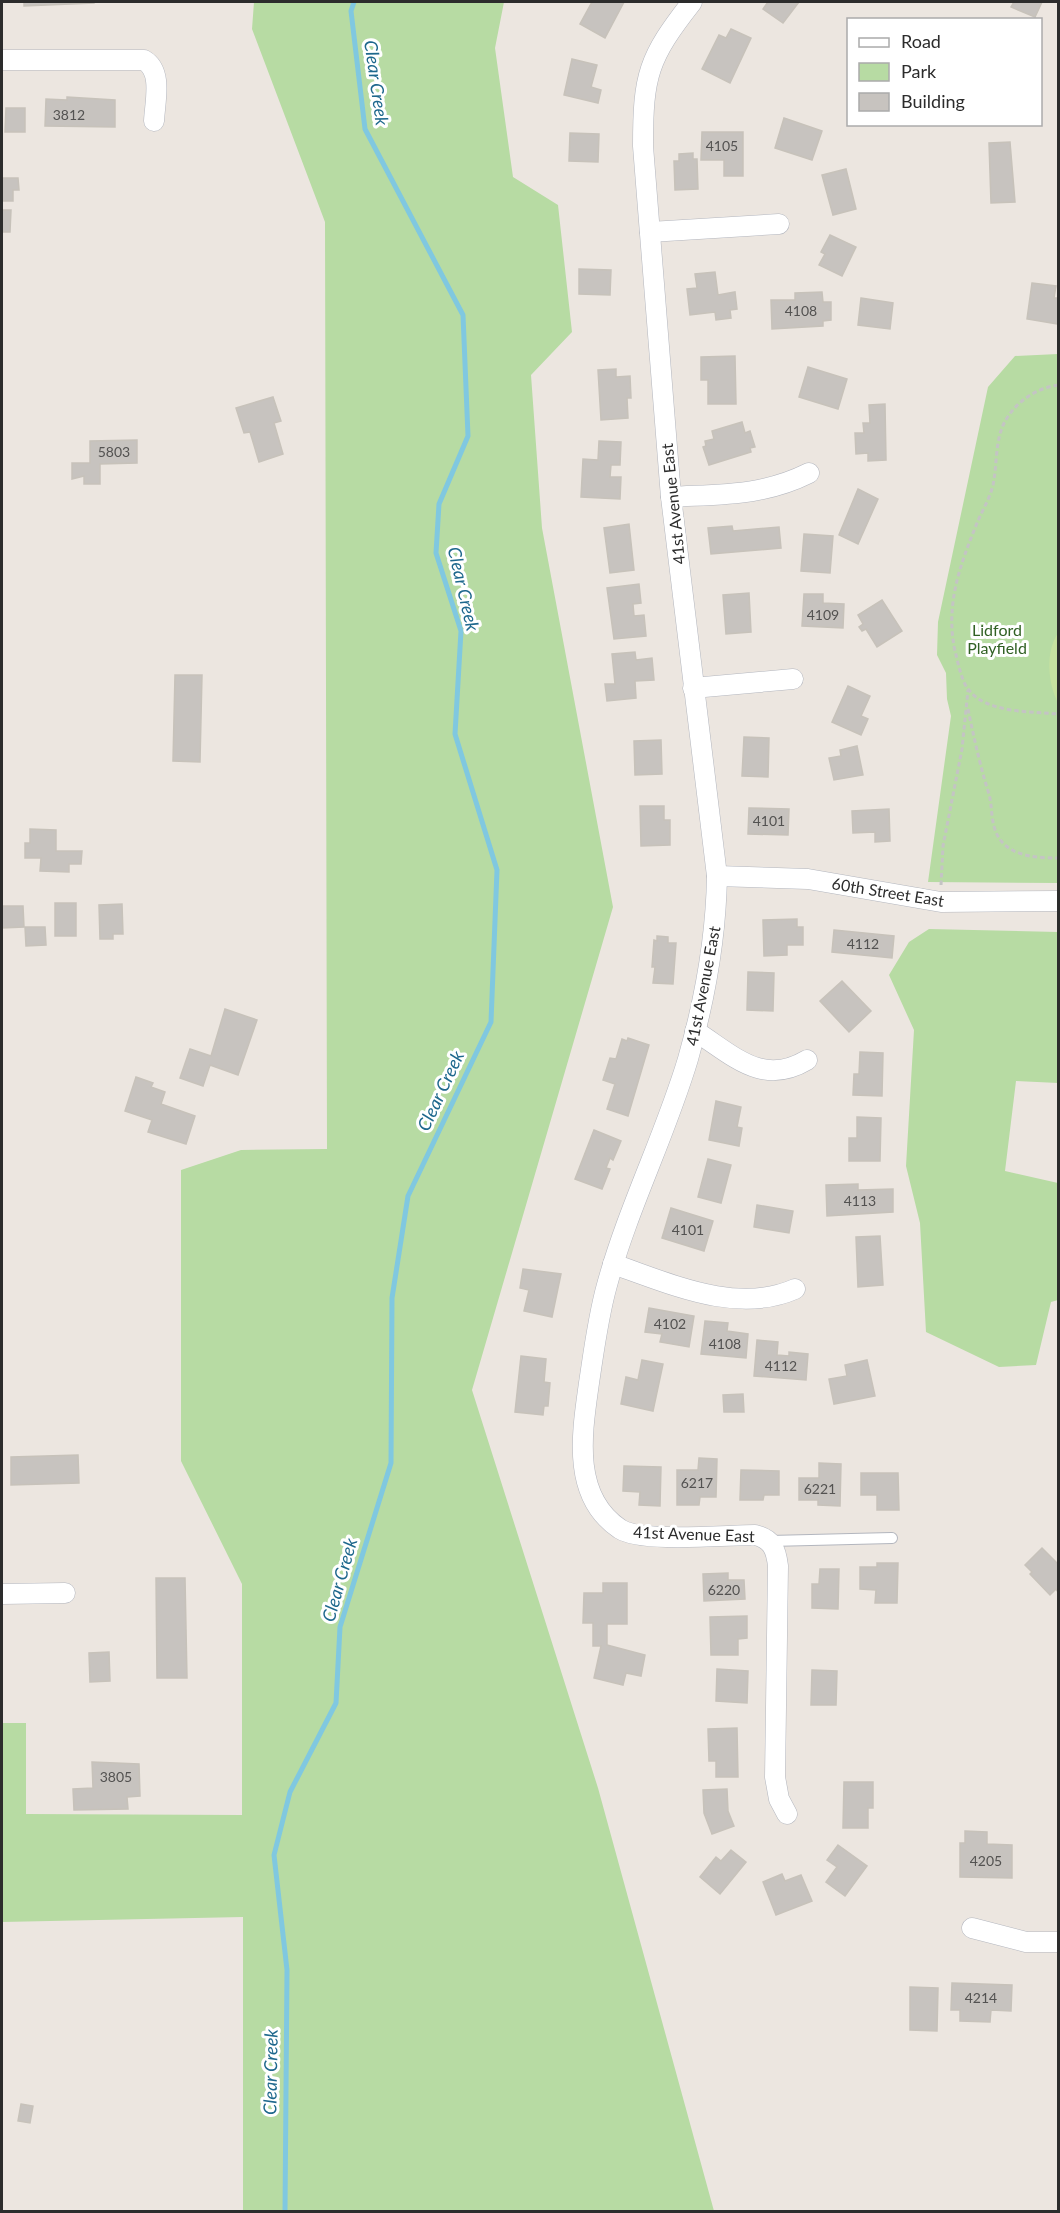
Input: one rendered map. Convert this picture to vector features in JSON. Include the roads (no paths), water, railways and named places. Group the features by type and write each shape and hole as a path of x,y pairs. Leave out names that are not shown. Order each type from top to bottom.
{"street":[{"name":"41st Avenue East","path":"692,2 654,56 648,69 643,102 643,146 672,497 717,876 713,945 695,1031 679,1087 613,1264 599,1320 583,1427 584,1470 595,1502 617,1527 637,1535 755,1535 770,1541 774,1547 778,1566 775,1777 779,1799 787,1814"},
{"path":"2,60 144,60 154,68 156,76 154,121"},
{"path":"650,232 779,224"},
{"path":"672,497 754,492 782,485 809,473"},
{"path":"693,688 793,680"},
{"name":"60th Street East","path":"717,876 808,879 941,902 1059,901"},
{"path":"695,1031 752,1068 765,1071 795,1067 807,1060"},
{"path":"613,1264 691,1290 724,1296 774,1297 795,1289"},
{"path":"2,1594 65,1593"},
{"path":"972,1928 1026,1942 1059,1942"}],"lane":[{"path":"770,1541 892,1538"}],"waterway":[{"name":"Clear Creek","path":"285,2212 287,1970 274,1855 290,1792 336,1703 340,1627 391,1463 392,1298 408,1196 491,1022 497,870 455,734 461,631 436,553 439,504 468,436 463,315 365,129 351,11 354,2"}],"park label":[{"name":"Lidford Playfield","path":"997,639"}]}
